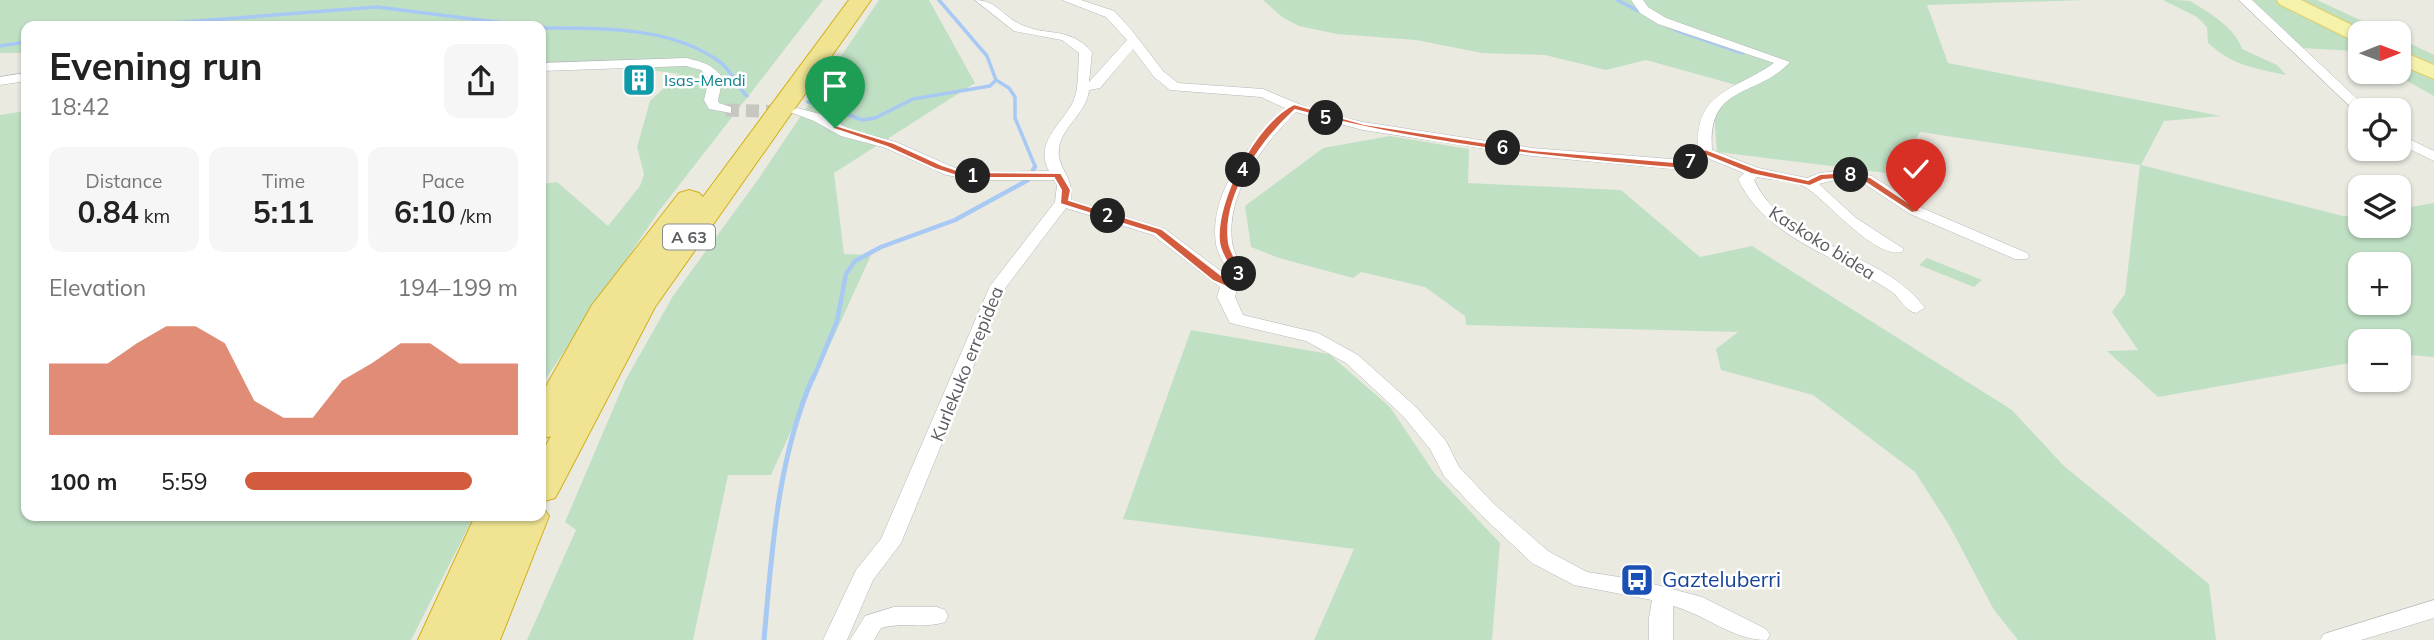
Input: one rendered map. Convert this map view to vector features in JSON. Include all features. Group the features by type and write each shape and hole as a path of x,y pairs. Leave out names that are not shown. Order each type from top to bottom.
{"highway":[{"name":"A 63","path":"546,418 608,305 841,0"},
{"name":"A 63","path":"546,480 639,306 860,0"},
{"path":"440,640 493,521"},
{"path":"478,640 527,521"}],"main road":[{"path":"2286,0 2348,31"},
{"path":"2412,62 2434,72"}],"street":[{"path":"981,0 1018,28 1050,32 1078,43 1086,52 1081,100 1054,140 1051,158 1066,190 1063,202 1159,232 1217,279 1229,285 1240,283 1239,274 1228,256 1224,242 1225,213 1245,164 1270,128 1294,107"},
{"path":"1068,0 1110,14 1167,84 1184,89 1249,90 1349,124 1532,152 1674,165 1698,160 1705,152"},
{"path":"1637,0 1644,10 1662,21 1784,62 1735,88 1716,103 1702,137 1705,152"},
{"path":"2245,0 2349,98"},
{"path":"1082,88 1096,85 1122,51 1133,42"},
{"path":"546,67 638,62 698,64 706,67 716,78 711,100 714,106 726,110"},
{"path":"0,80 21,78"},
{"path":"797,112 819,118 846,133 891,145 951,172 977,176 1057,175"},
{"path":"2411,145 2434,157"},
{"path":"1705,152 1755,172 1810,183 1850,221 1896,249"},
{"name":"Kaskoko bidea","path":"1755,172 1746,179 1748,190 1763,206 1840,258 1900,290 1916,308"},
{"path":"1810,183 1820,177 1839,175 1867,179 1916,211 2021,256"},
{"name":"Kurlekuko errepidea","path":"835,640 864,576 890,543 998,286 1063,202"},
{"path":"1229,285 1226,297 1236,319 1312,337 1352,359 1410,412 1439,446 1451,471 1540,557 1582,579 1693,603 1758,635"},
{"path":"1661,640 1660,618 1664,595"},
{"path":"2332,640 2434,609"},
{"path":"862,640 873,622 894,616 937,616"}],"green space":[{"path":"0,0 823,0 659,211 546,379 546,183 557,182 608,226 640,186 644,174 637,147 650,101 679,74 613,65 546,69 546,21 21,21 21,53 0,53"},
{"path":"879,0 929,0 975,83 834,173 844,254 871,255 771,475 728,475 693,640 527,640 576,530 565,522 625,381 673,296 757,181"},
{"path":"1263,0 2085,0 1927,5 1948,63 2221,116 2164,121 2141,165 2348,216 2348,238 2411,238 2411,207 2434,203 2434,357 2411,355 2411,329 2348,329 2348,363 2158,397 2107,351 2138,350 2112,312 2125,294 2140,165 1920,132 1895,174 1717,152 1714,112 1736,85 1646,60 1606,70 1545,55 1482,53 1416,40 1337,34 1299,26 1282,17"},
{"path":"2163,0 2190,1 2197,5 2227,27 2242,49 2277,65 2286,75 2254,68 2217,51 2208,43 2207,27 2197,17"},
{"path":"2250,0 2317,0 2362,21 2348,21 2348,51 2302,48"},
{"path":"2412,44 2434,55 2434,96 2412,84"},
{"path":"21,112 21,521 471,521 411,640 0,640 0,115"},
{"path":"1390,136 1469,149 1468,183 1621,190 1700,257 1752,246 2012,410 2064,466 2209,584 2216,640 2018,640 1994,610 1949,525 1915,472 1813,395 1721,370 1716,349 1738,332 1466,325 1465,316 1425,287 1361,272 1353,278 1279,258 1251,247 1245,206 1323,148"},
{"path":"1927,258 1982,280 1974,287 1919,265"},
{"path":"1191,330 1329,354 1390,407 1435,474 1500,543 1492,640 1314,640 1354,549 1123,519"}],"waterway":[{"path":"939,0 987,56 996,80"},
{"path":"1617,0 1678,31 1743,53"},
{"path":"196,21 377,7 488,21"},
{"path":"546,28 610,29 657,35 680,42 701,50 720,62 747,96"},
{"path":"0,46 21,43"},
{"path":"808,102 821,104 862,120 875,118 913,99 990,86 996,80"},
{"path":"996,80 1009,88 1015,97 1015,118 1034,168"},
{"path":"813,379 837,321 846,274 855,261 881,247 955,220 1028,180"},
{"path":"764,640 784,473 791,440 813,377"}],"tunnel":[{"path":"726,110 790,112"}],"place":[{"name":"Isas-Mendi","path":"639,80"},
{"name":"Gazteluberri","path":"1637,580"}],"route":[{"path":"835,128 881,141 963,175 1057,175 1065,185 1063,202 1159,232 1217,279 1229,285 1240,283 1239,274 1228,256 1224,242 1225,213 1245,164 1270,128 1294,107 1336,121 1532,152 1674,165 1698,160 1705,152 1755,172 1810,183 1820,177 1852,175 1867,179 1916,211"}]}
